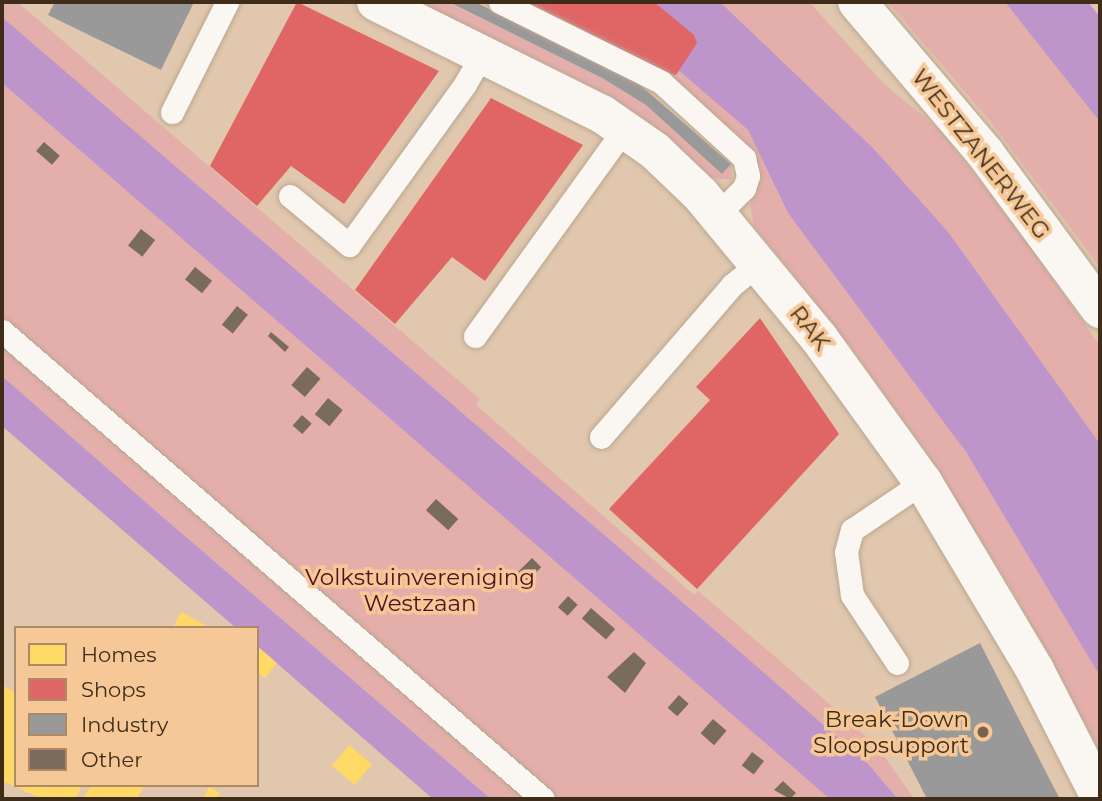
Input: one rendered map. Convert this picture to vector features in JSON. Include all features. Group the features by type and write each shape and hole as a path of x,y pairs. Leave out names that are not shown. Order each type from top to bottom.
{"street":[{"name":"RAK","path":"376,2 625,128 683,176 718,214 760,262 923,482 1035,670 1100,797"},
{"name":"WESTZANERWEG","path":"857,2 985,153 1100,309"}],"lane":[{"path":"172,111 226,2"},
{"path":"500,2 661,82 744,158 748,176 744,188 718,214"},
{"path":"290,196 349,245 465,85 482,54"},
{"path":"475,336 625,128"},
{"path":"601,437 732,285 760,262"},
{"path":"2,331 543,799"},
{"path":"897,663 852,595 846,552 852,530 923,482"}],"green space":[{"path":"2,2 17,2 41,22 480,399 476,405 694,595 698,591 785,665 878,747 914,799 898,799 869,765 738,650 2,17"},
{"path":"420,2 448,2 604,79 646,105 722,174 731,164 732,180 713,178 652,124 601,92"},
{"path":"720,2 809,2 884,84 940,130 1022,235 1100,346 1100,444 949,233 874,149"},
{"path":"888,2 1005,2 1100,122 1100,267 991,122"},
{"path":"561,4 671,64 748,130 788,213 921,386 981,475 1073,627 1100,676 1100,751 1015,595 931,459 847,342 754,226 750,205 761,171 754,154 685,89"},
{"name":"Volkstuinvereniging Westzaan","path":"2,83 830,799 491,799 157,512 2,376"}],"shaded area":[{"path":"562,2 720,2 874,149 949,233 1100,444 1100,676 966,452 788,213 748,130 671,64"},
{"path":"1005,2 1088,2 1100,17 1100,122"},
{"path":"2,17 738,650 869,765 898,799 830,799 2,83"},
{"path":"2,376 491,799 433,799 259,648 259,626 234,626 2,426"}],"building: Homes":[{"path":"181,612 205,625 204,626 174,626"},
{"path":"259,648 277,663 265,678 259,674"},
{"path":"2,685 14,692 14,786 2,781"},
{"path":"349,745 372,764 355,785 332,766"},
{"path":"16,787 81,787 76,799 43,799"},
{"path":"90,787 144,787 138,797 143,799 83,799"},
{"path":"209,787 220,793 217,799 203,799"}],"building: Shops":[{"path":"297,2 439,71 344,204 291,166 257,206 210,166"},
{"path":"521,2 654,2 694,35 697,43 676,75 668,74"},
{"path":"491,98 583,145 485,281 452,257 395,324 355,290"},
{"path":"760,318 839,434 697,589 609,509 710,400 696,387"}],"building: Industry":[{"path":"55,2 194,2 161,70 48,15"},
{"path":"449,2 475,2 639,84 731,164 722,174 646,105 604,79"},
{"path":"980,643 1060,799 927,799 875,697"}],"building: Other":[{"path":"44,142 60,156 52,165 36,151"},
{"path":"141,229 155,240 142,257 128,246"},
{"path":"195,267 212,281 202,293 185,279"},
{"path":"237,306 248,315 233,333 222,325"},
{"path":"271,332 289,347 285,352 268,336"},
{"path":"307,367 321,379 305,397 291,385"},
{"path":"328,398 343,410 330,426 315,414"},
{"path":"302,415 312,424 302,434 293,425"},
{"path":"436,499 458,519 448,530 426,510"},
{"path":"532,558 541,567 525,583 516,574"},
{"path":"568,596 578,605 568,616 558,607"},
{"path":"591,608 615,629 606,640 582,619"},
{"path":"634,652 646,663 625,693 607,677"},
{"path":"679,695 689,704 677,716 668,708"},
{"path":"713,719 727,731 714,745 701,733"},
{"path":"752,752 764,761 754,775 742,766"},
{"path":"783,781 796,793 790,799 774,790"}],"place":[{"name":"Break-Down Sloopsupport","path":"983,732"}]}
